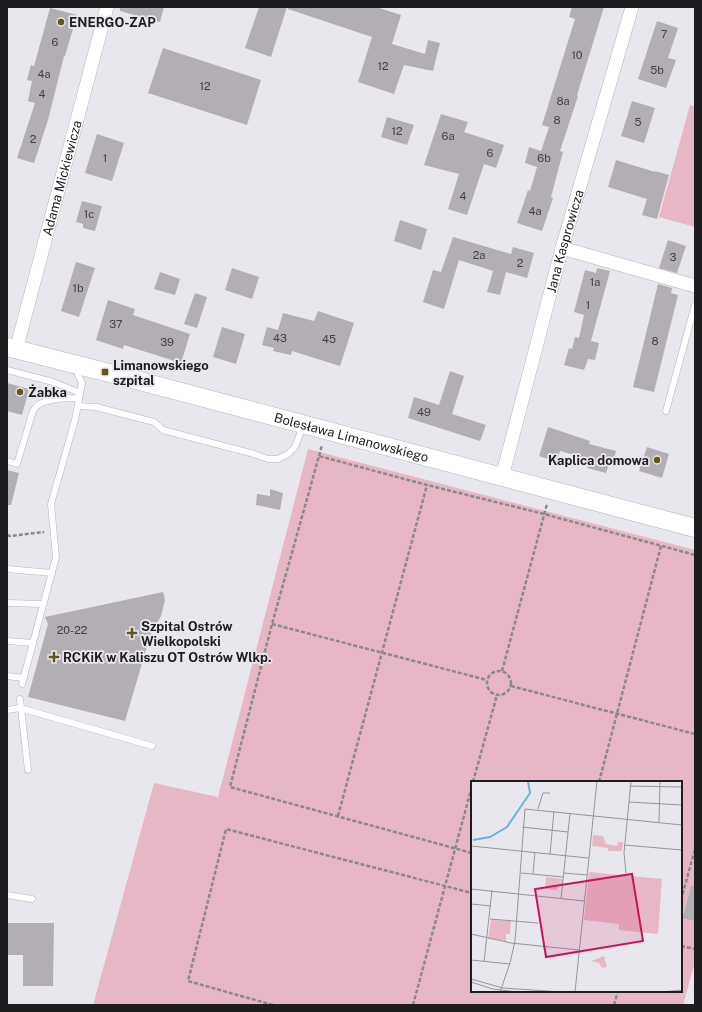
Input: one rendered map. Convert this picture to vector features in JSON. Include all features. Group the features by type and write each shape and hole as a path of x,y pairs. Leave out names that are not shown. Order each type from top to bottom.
{"street":[{"name":"Adama Mickiewicza","path":"12,349 107,7"},
{"name":"Jana Kasprowicza","path":"502,477 562,248 632,7"},
{"path":"562,248 695,286"},
{"name":"Bolesława Limanowskiego","path":"12,349 304,424 695,528"}],"lane":[{"path":"666,411 695,305"},
{"path":"7,676 23,681 56,557 51,504 74,425 80,396 82,383 74,365"},
{"path":"7,370 53,382 80,396"},
{"path":"7,461 18,464 35,407 56,399 80,396"},
{"path":"78,406 96,407 154,422 163,430 268,459 278,459 288,454 295,447 304,424"},
{"path":"7,569 52,573"},
{"path":"7,602 43,604"},
{"path":"7,640 33,643"},
{"path":"20,699 28,770"},
{"path":"7,710 20,708 152,746"},
{"path":"7,895 32,899"}],"path":[{"path":"471,853 230,787 272,624 319,456 544,514 695,555"},
{"path":"338,816 427,485"},
{"path":"502,671 544,514"},
{"path":"7,535 54,532"},
{"path":"599,781 661,546"},
{"path":"272,624 487,680"},
{"path":"502,671 511,679 511,686 505,694 496,695 490,691 487,680 494,672 502,671"},
{"path":"511,686 695,734"},
{"path":"473,781 496,695"},
{"path":"413,1005 471,790"},
{"path":"273,1005 188,981 226,829 471,893"},
{"path":"682,896 695,848"},
{"path":"682,946 695,950"},
{"path":"614,1005 618,992"}],"shaded area":[{"path":"690,105 695,106 695,227 659,217"},
{"path":"308,449 695,550 695,962 683,1005 93,1005 154,783 218,797"}],"building":[{"path":"120,7 164,7 160,22 120,11"},
{"path":"259,7 287,7 271,57 245,48"},
{"path":"288,7 376,7 401,15 392,44 425,54 428,40 440,43 433,71 404,65 394,94 358,82 372,37 288,9"},
{"path":"572,7 604,7 560,151 563,152 551,197 553,198 542,231 517,223 528,190 530,191 537,167 525,163 529,147 541,151 549,127 542,125 575,19 569,17"},
{"path":"50,8 77,15 64,56 48,120 34,163 17,158 35,103 28,101 32,81 27,80 31,65 34,66"},
{"path":"657,21 678,28 668,58 676,60 666,88 638,79"},
{"path":"163,48 261,80 247,125 148,93"},
{"path":"632,101 655,108 644,143 621,136"},
{"path":"441,114 468,122 464,132 504,145 496,168 484,164 467,215 448,209 459,174 424,165"},
{"path":"387,117 414,125 407,145 381,137"},
{"path":"97,134 124,143 112,181 85,173"},
{"path":"616,160 669,175 657,219 642,215 647,199 608,187"},
{"path":"82,201 102,206 95,231 83,228 83,224 76,222"},
{"path":"400,220 427,229 421,250 394,241"},
{"path":"453,237 511,254 513,247 534,253 527,278 506,272 500,295 487,292 493,271 459,260 444,309 423,302 433,270 441,272"},
{"path":"668,240 686,246 677,273 659,268"},
{"path":"76,262 95,268 79,317 61,311"},
{"path":"232,268 259,277 252,299 225,290"},
{"path":"597,268 610,271 591,341 599,343 595,360 588,359 584,370 564,365 569,348 572,349 575,337 579,338 584,315 574,312 585,270 596,273"},
{"path":"160,272 180,279 175,295 154,289"},
{"path":"658,284 672,288 671,293 678,295 654,392 633,387"},
{"path":"195,293 207,297 197,328 184,324"},
{"path":"108,300 135,309 133,315 190,334 181,363 124,345 123,349 96,340"},
{"path":"318,311 354,323 340,366 292,351 291,355 273,351 274,348 262,345 267,327 278,330 283,313 314,321"},
{"path":"222,327 245,334 236,364 213,357"},
{"path":"450,371 464,376 452,414 486,425 480,441 408,418 414,397 439,405"},
{"path":"7,383 29,389 22,415 7,411"},
{"path":"548,427 590,441 589,444 616,451 612,465 609,464 606,473 587,468 589,459 560,451 556,462 539,456"},
{"path":"647,447 669,454 662,478 639,471"},
{"path":"7,470 19,473 11,505 7,505"},
{"path":"270,489 283,493 280,510 256,505 257,494 270,496"},
{"path":"163,592 165,600 161,616 151,633 125,721 28,697 48,624 45,617"},
{"path":"691,886 695,886 695,921 683,918"},
{"path":"7,923 54,923 53,986 23,986 23,955 7,955"}],"place":[{"name":"ENERGO-ZAP","path":"61,22"},
{"name":"Limanowskiego szpital","path":"105,372"},
{"name":"Żabka","path":"20,392"},
{"name":"Kaplica domowa","path":"657,460"},
{"name":"Szpital Ostrów Wielkopolski","path":"132,633"},
{"name":"RCKiK w Kaliszu OT Ostrów Wlkp.","path":"54,657"}]}
